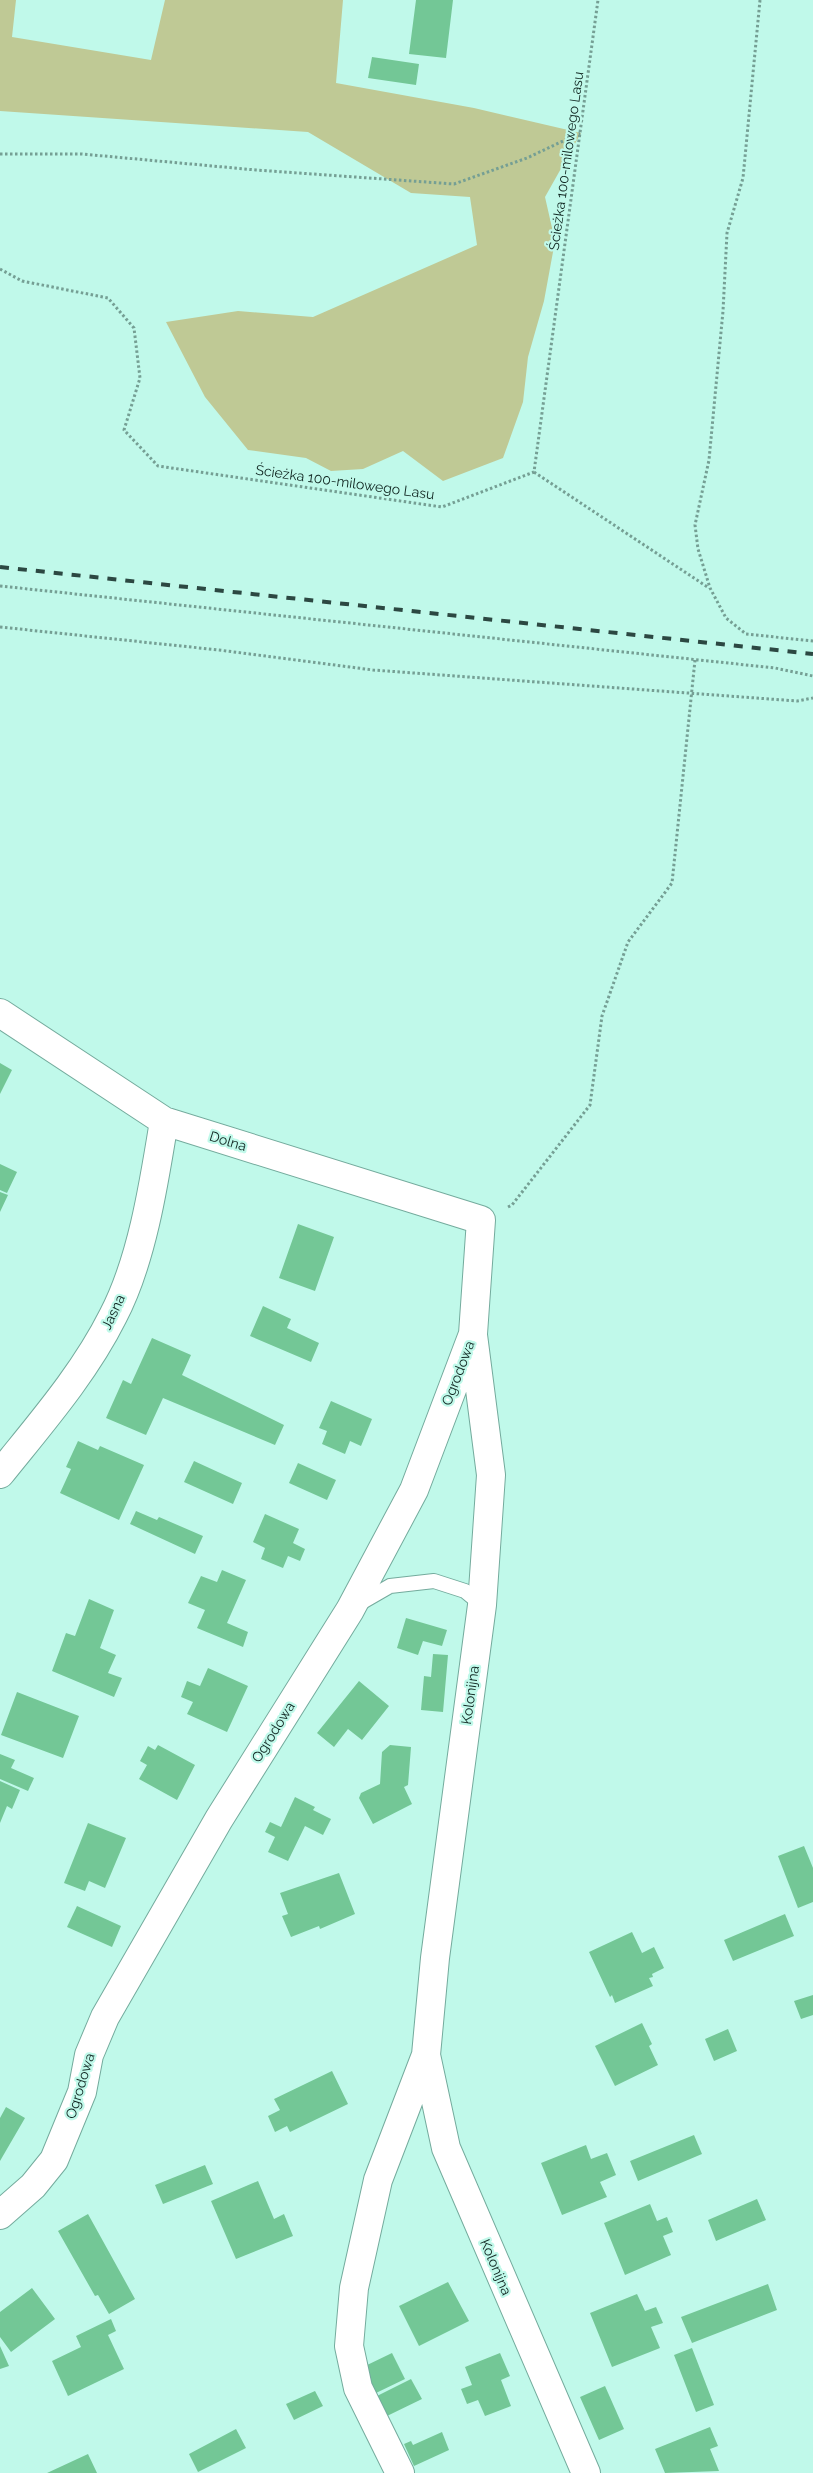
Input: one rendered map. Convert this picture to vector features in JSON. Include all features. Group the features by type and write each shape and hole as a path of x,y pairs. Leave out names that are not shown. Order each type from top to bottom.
{"street":[{"name":"Dolna","path":"0,1013 164,1122 481,1220"},
{"name":"Jasna","path":"0,1474 87,1361 114,1315 133,1267 155,1179 164,1122"},
{"name":"Ogrodowa","path":"0,2214 33,2186 54,2160 82,2092 89,2055 106,2017 219,1819 350,1610 414,1490 473,1334 481,1220"},
{"name":"Kolonijna","path":"400,2473 358,2388 349,2346 354,2288 378,2180 426,2055 434,1958 482,1605 491,1475 473,1334"},
{"name":"Kolonijna","path":"426,2055 446,2148 586,2473"}],"lane":[{"path":"350,1610 390,1586 434,1581 465,1591 482,1605"}],"path":[{"name":"Ścieżka 100-milowego Lasu","path":"0,268 22,281 108,298 134,328 140,378 124,430 158,466 442,507 534,472 598,0"},
{"path":"760,0 743,178 727,232 723,311 709,460 695,524 698,550 710,588 726,618 746,634 813,641"},
{"path":"0,154 82,154 256,170 454,184 527,158 581,133"},
{"path":"534,472 710,588"},
{"path":"0,586 775,668 813,676"},
{"path":"0,627 219,650 373,670 797,701 813,698"},
{"path":"481,1220 512,1205 590,1105 602,1016 628,942 672,883 695,660"}],"green space":[{"path":"0,0 16,0 12,37 151,60 165,0 343,0 336,83 474,108 581,133 545,197 555,241 544,301 528,357 523,402 503,458 443,481 403,451 363,469 331,471 306,458 248,450 205,397 166,322 238,311 313,317 477,245 470,197 411,193 308,132 0,111"}],"building":[{"path":"416,0 453,0 446,58 409,54"},
{"path":"372,57 419,64 416,85 368,78"},
{"path":"0,1063 12,1070 0,1094"},
{"path":"0,1164 17,1172 7,1193 0,1190"},
{"path":"0,1192 8,1195 0,1212"},
{"path":"298,1224 334,1237 315,1291 279,1278"},
{"path":"263,1306 291,1319 287,1328 319,1343 311,1362 250,1336"},
{"path":"152,1338 191,1355 182,1375 284,1425 275,1445 163,1398 146,1435 106,1418 123,1380 131,1384"},
{"path":"331,1401 372,1419 361,1446 350,1441 345,1454 322,1444 327,1431 319,1428"},
{"path":"78,1441 98,1450 100,1446 144,1465 119,1520 60,1493 71,1469 66,1467"},
{"path":"194,1461 242,1483 233,1504 184,1482"},
{"path":"298,1463 336,1480 327,1500 289,1483"},
{"path":"136,1511 157,1520 159,1517 203,1536 195,1554 130,1524"},
{"path":"265,1514 299,1529 293,1543 305,1549 300,1561 288,1556 283,1568 261,1559 265,1548 253,1542"},
{"path":"222,1570 246,1580 227,1623 248,1632 243,1647 197,1628 205,1610 188,1603 201,1576 217,1582"},
{"path":"89,1599 114,1610 100,1648 116,1655 108,1673 122,1678 114,1697 52,1671 66,1633 75,1636"},
{"path":"406,1618 447,1630 442,1646 423,1641 418,1655 397,1648"},
{"path":"433,1654 448,1655 443,1712 421,1710 424,1676 431,1677"},
{"path":"208,1668 248,1686 227,1732 187,1714 193,1702 181,1697 187,1681 200,1686"},
{"path":"359,1681 389,1706 362,1740 348,1729 334,1747 317,1733"},
{"path":"17,1692 79,1716 63,1758 1,1735"},
{"path":"158,1745 195,1765 177,1800 139,1779 147,1765 140,1761 148,1746 155,1750"},
{"path":"390,1745 411,1747 408,1785 404,1787 412,1804 373,1824 359,1798 361,1793 380,1784 382,1752"},
{"path":"0,1754 15,1760 11,1768 34,1778 28,1791 0,1779"},
{"path":"0,1781 20,1790 12,1809 7,1806 0,1823"},
{"path":"295,1797 315,1807 313,1810 331,1819 323,1835 305,1826 288,1861 268,1852 275,1837 265,1832 270,1822 281,1827"},
{"path":"88,1823 126,1838 105,1888 89,1881 85,1891 64,1883"},
{"path":"804,1846 813,1868 813,1902 798,1908 778,1856"},
{"path":"339,1873 355,1914 320,1929 319,1926 291,1937 282,1916 288,1914 280,1893"},
{"path":"77,1906 121,1926 112,1947 67,1927"},
{"path":"785,1914 794,1936 733,1961 724,1940"},
{"path":"632,1932 642,1953 654,1947 664,1968 652,1974 653,1977 649,1978 653,1986 615,2003 612,1995 610,1997 589,1952"},
{"path":"813,1995 813,2015 801,2019 794,2001"},
{"path":"642,2023 652,2044 649,2046 658,2065 615,2086 595,2046"},
{"path":"728,2029 737,2051 714,2061 705,2039"},
{"path":"332,2071 348,2104 290,2132 287,2126 275,2132 268,2116 280,2110 274,2099"},
{"path":"6,2107 25,2118 0,2161 0,2118"},
{"path":"694,2135 702,2154 638,2181 630,2161"},
{"path":"586,2145 591,2159 607,2153 616,2175 600,2182 607,2197 562,2215 541,2163"},
{"path":"205,2165 213,2184 163,2204 155,2185"},
{"path":"258,2181 274,2219 284,2214 293,2236 236,2259 211,2201"},
{"path":"757,2199 766,2220 716,2241 708,2220"},
{"path":"650,2204 657,2221 667,2217 673,2232 663,2236 671,2255 625,2275 604,2223"},
{"path":"88,2214 135,2299 109,2314 98,2295 95,2296 58,2231"},
{"path":"448,2282 469,2321 419,2346 399,2306"},
{"path":"768,2284 777,2310 692,2343 681,2317"},
{"path":"32,2288 55,2319 11,2352 0,2337 0,2312"},
{"path":"637,2294 645,2311 656,2307 663,2323 651,2327 660,2348 612,2367 590,2313"},
{"path":"111,2319 116,2331 108,2335 124,2369 68,2396 52,2361 81,2347 76,2336"},
{"path":"0,2346 9,2366 0,2369"},
{"path":"692,2348 714,2405 696,2412 674,2355"},
{"path":"392,2353 405,2379 376,2393 363,2367"},
{"path":"500,2353 510,2376 501,2380 511,2406 485,2416 478,2400 467,2404 461,2389 472,2385 465,2367"},
{"path":"411,2379 422,2399 387,2416 377,2396"},
{"path":"605,2386 624,2429 599,2440 580,2397"},
{"path":"315,2391 323,2406 294,2420 286,2404"},
{"path":"710,2427 718,2446 710,2449 719,2471 665,2473 655,2449"},
{"path":"236,2429 246,2448 198,2472 189,2454"},
{"path":"442,2432 449,2450 414,2466 404,2444 411,2441 413,2445"},
{"path":"88,2454 97,2473 47,2473"}],"railway":[{"path":"0,567 813,654"}]}
